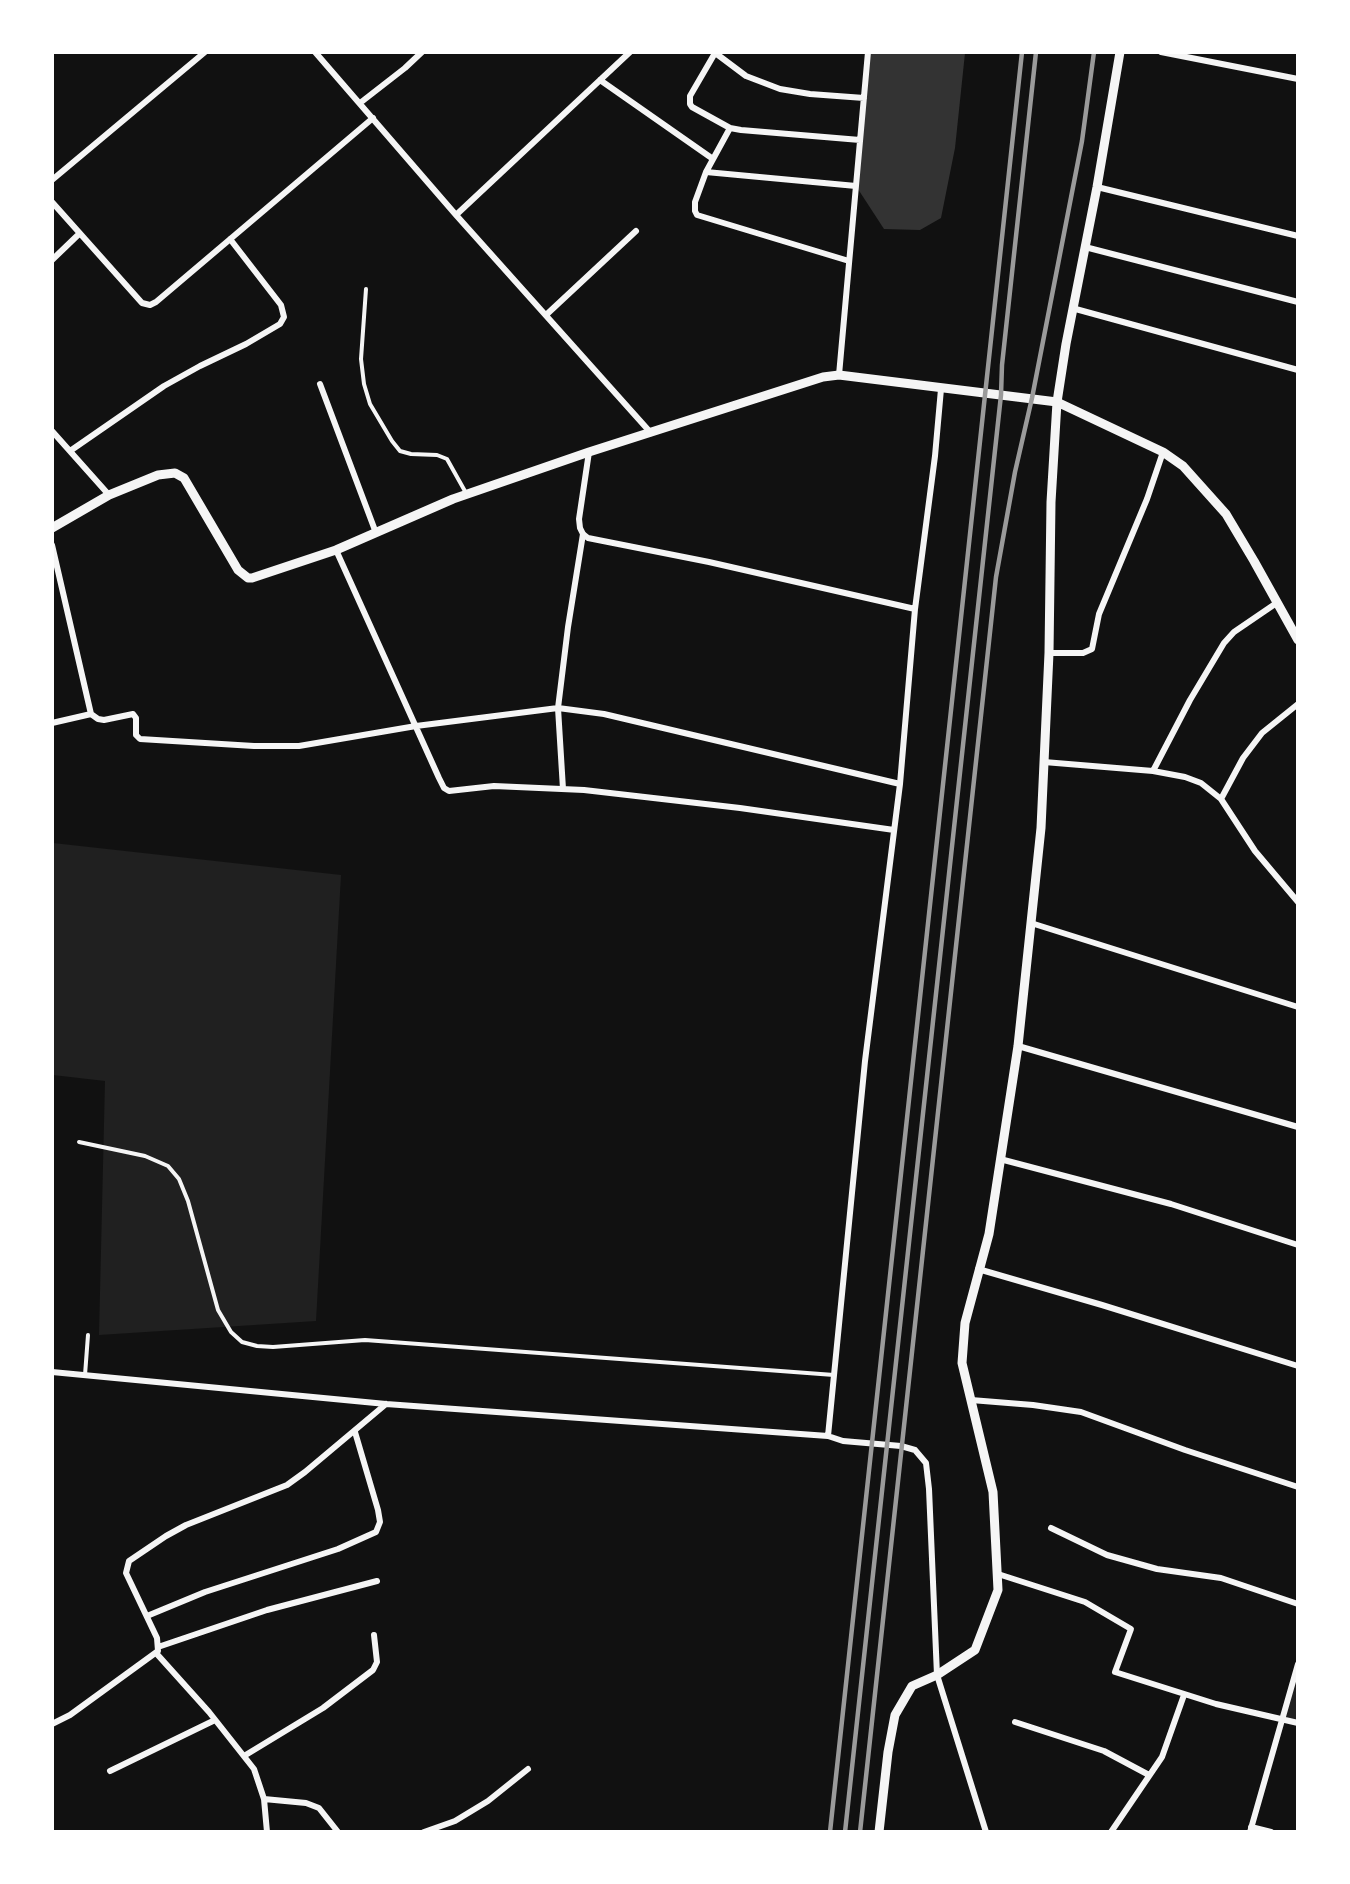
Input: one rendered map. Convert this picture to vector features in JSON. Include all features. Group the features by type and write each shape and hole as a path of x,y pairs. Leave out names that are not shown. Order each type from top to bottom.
{"street":[{"path":"52,180 205,52"},
{"path":"315,52 456,216 651,433"},
{"path":"360,103 422,52"},
{"path":"456,216 630,52"},
{"path":"839,375 868,52"},
{"path":"879,1832 888,1752 896,1715 912,1686 937,1675 975,1650 998,1590 993,1492 962,1364 965,1323 988,1234 1018,1046 1041,828 1049,653 1051,502 1058,402 1072,308 1097,187 1120,52"},
{"path":"1161,52 1298,79"},
{"path":"860,140 730,128 692,107 690,96 714,53 746,76 780,89 864,98"},
{"path":"600,80 713,159"},
{"path":"52,202 146,305 156,302 373,118"},
{"path":"730,128 706,172 695,202 697,215 849,261"},
{"path":"706,172 856,186"},
{"path":"1097,187 1298,236"},
{"path":"546,315 636,231"},
{"path":"52,260 79,234"},
{"path":"70,451 164,386 280,324 284,316 281,305 230,239"},
{"path":"1084,247 1298,302"},
{"path":"1072,308 1298,370"},
{"path":"52,528 109,495 158,475 170,472 179,474 184,478 238,570 248,578 336,550 467,494 589,452 823,377 839,375 1058,402 1163,452 1183,465 1226,514 1297,635"},
{"path":"320,384 376,533"},
{"path":"828,1436 865,1061 900,784 915,609 935,456 940,389"},
{"path":"52,431 109,495"},
{"path":"589,452 579,519 580,528 588,538 710,562 915,609"},
{"path":"1049,653 1083,653 1092,649 1099,614 1147,499 1163,452"},
{"path":"563,789 558,708 583,534"},
{"path":"52,545 91,714 104,720 133,714 136,718 136,735 143,740 299,746 416,726 558,708 604,714 900,784"},
{"path":"336,550 444,788 449,791 494,786 563,789 740,808 894,830"},
{"path":"1153,771 1190,700 1224,643 1234,632 1278,602"},
{"path":"1221,799 1243,759 1262,733 1298,704"},
{"path":"52,723 91,714"},
{"path":"1044,762 1153,771 1185,777 1201,783 1221,799 1256,850 1298,902"},
{"path":"1031,923 1298,1007"},
{"path":"1018,1046 1298,1127"},
{"path":"1000,1159 1171,1204 1298,1245"},
{"path":"978,1269 1298,1366"},
{"path":"52,1372 386,1404 828,1436 843,1442 901,1446 915,1450 926,1463 929,1489 937,1675 986,1832"},
{"path":"971,1400 1081,1412 1185,1450 1298,1487"},
{"path":"267,1832 264,1799 254,1769 157,1650 157,1638 126,1573 127,1565 133,1558 166,1536 201,1518 287,1485 355,1432 386,1404"},
{"path":"147,1616 205,1592 338,1549 376,1532 380,1522 378,1510 355,1432"},
{"path":"1051,1528 1107,1555 1156,1569 1221,1578 1298,1604"},
{"path":"998,1574 1084,1602 1131,1629 1115,1672 1216,1704 1298,1723"},
{"path":"52,1725 157,1650 267,1610 377,1581"},
{"path":"244,1756 323,1708 374,1670 377,1662 374,1635"},
{"path":"1271,1832 1251,1829 1298,1664"},
{"path":"1111,1832 1162,1757 1184,1695"},
{"path":"110,1771 215,1720"},
{"path":"1015,1722 1104,1751 1149,1775"},
{"path":"424,1832 454,1821 489,1801 528,1769"},
{"path":"264,1799 306,1803 319,1808 338,1832"}],"lane":[{"path":"366,289 361,359 364,384 370,404 400,451 411,454 437,455 447,459 467,494"},
{"path":"79,1142 145,1156 168,1166 179,1179 188,1201 218,1310 231,1332 242,1342 273,1347 365,1340 834,1375"},
{"path":"85,1376 88,1335"}],"shaded area":[{"path":"870,53 965,53 955,148 941,218 920,230 884,229 856,186"},
{"path":"53,843 341,875 316,1321 99,1335 105,1081 53,1075"},
{"path":"1297,1662 1297,1723 1282,1719"}],"railway":[{"path":"830,1832 1022,52"},
{"path":"845,1832 1036,52"},
{"path":"860,1832 996,577 1082,141 1094,52"}]}
